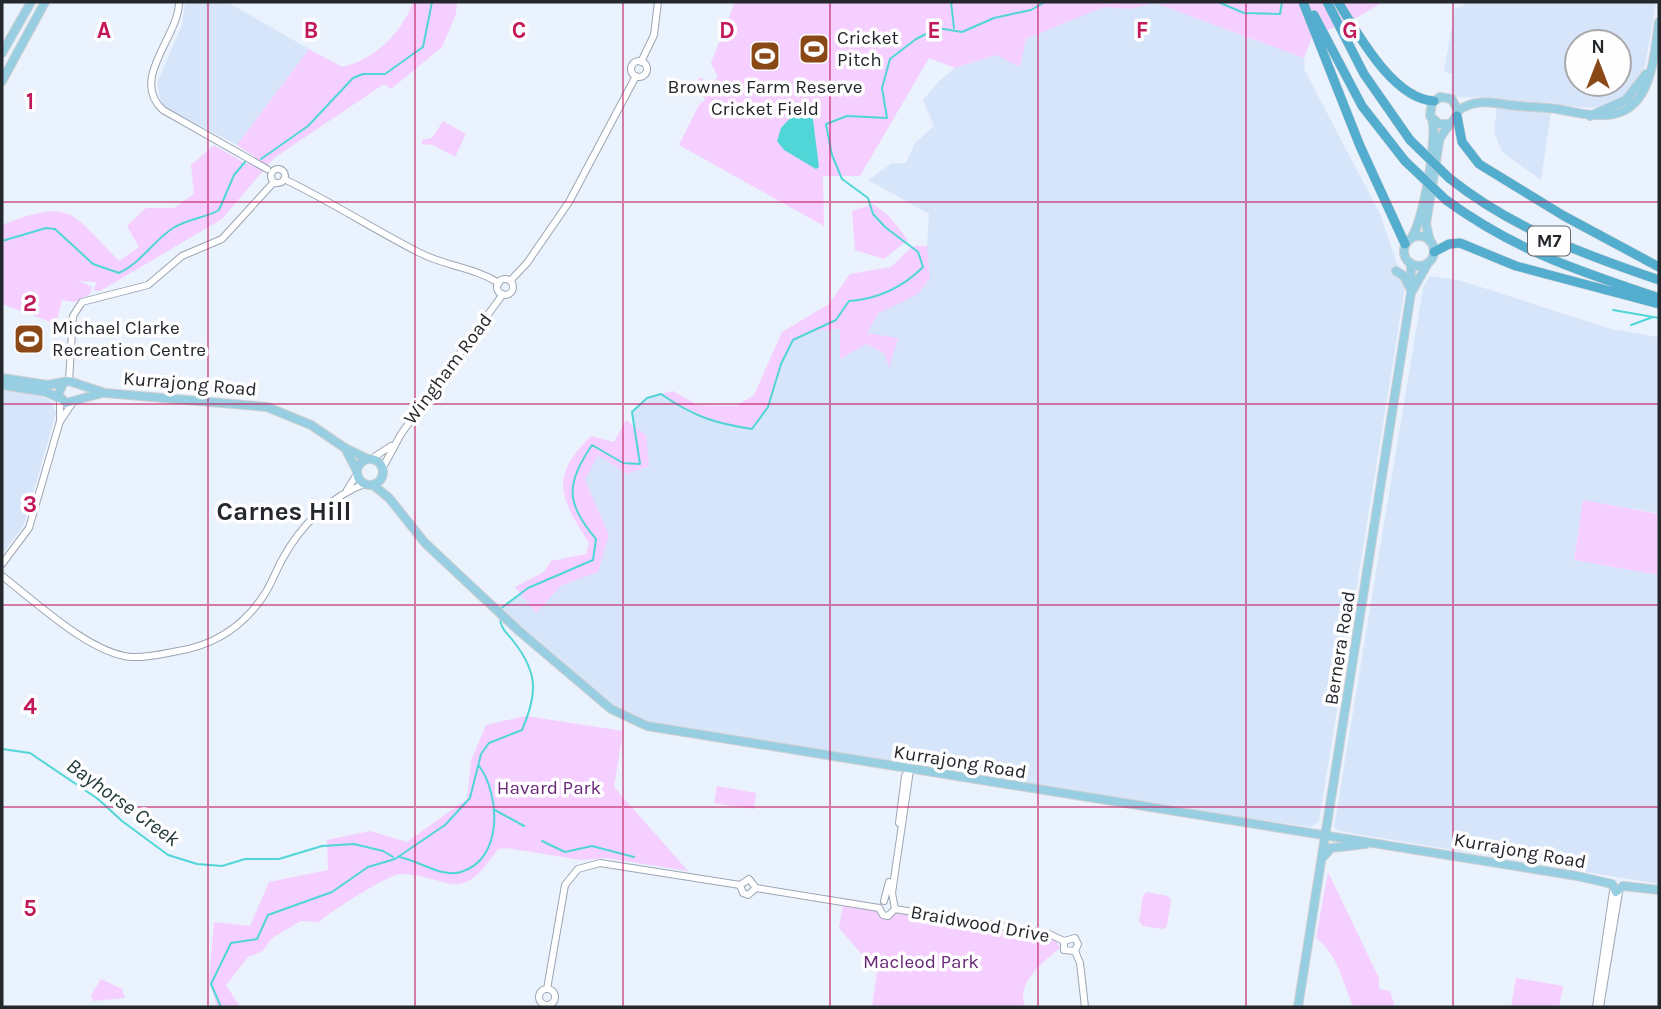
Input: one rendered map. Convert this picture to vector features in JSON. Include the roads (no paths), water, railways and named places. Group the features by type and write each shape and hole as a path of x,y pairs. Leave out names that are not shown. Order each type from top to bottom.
{"highway":[{"name":"M7","path":"1305,2 1329,56 1362,106 1405,161 1446,200 1489,230 1527,250 1659,298"},
{"name":"M7","path":"1327,2 1377,96 1410,139 1449,178 1485,205 1532,233 1659,280"},
{"path":"1338,2 1362,40 1411,95 1434,101"},
{"path":"1329,56 1360,146 1408,241"},
{"path":"1457,114 1462,142 1474,159 1546,206 1659,267"},
{"path":"1434,252 1448,244 1460,243 1535,272 1659,304"}],"main road":[{"path":"2,53 31,2"},
{"path":"2,80 45,2"},
{"path":"1491,102 1470,103 1448,124 1439,142 1426,228 1434,252 1429,262 1420,266 1411,264 1404,254 1408,241 1418,228 1434,133 1429,109 1434,101 1443,97 1476,97 1560,115 1590,116 1628,103 1650,69 1659,22"},
{"path":"1452,99 1457,114"},
{"path":"1432,118 1439,124 1448,124"},
{"path":"1408,241 1419,236 1430,241"},
{"name":"Bernera Road","path":"1411,291 1429,262"},
{"name":"Bernera Road","path":"1298,1007 1413,278 1411,264"},
{"path":"1396,271 1404,276 1411,291"},
{"path":"2,377 48,385 66,382 105,393"},
{"path":"60,399 58,389 66,382"},
{"path":"2,385 46,392 60,399 75,401 105,393"},
{"path":"75,401 78,386"},
{"name":"Kurrajong Road","path":"105,393 267,407 311,425 345,448 369,459"},
{"name":"Kurrajong Road","path":"345,448 357,473"},
{"path":"369,459 378,462 389,498 357,473 360,464 369,459"},
{"path":"368,484 382,473"},
{"name":"Kurrajong Road","path":"389,498 425,543 482,598 605,705 638,723 671,732 1371,842 1617,888 1659,890"},
{"path":"1322,859 1331,848 1371,842"}],"street":[{"path":"179,2 178,17 152,73 151,84 155,100 163,110 267,169"},
{"path":"510,281 527,263 569,202 636,76 646,72 641,62 654,35 658,2"},
{"path":"274,182 270,174 276,169 284,172 284,178"},
{"path":"284,178 418,252 442,263 479,272 499,283"},
{"path":"66,382 73,316 82,302 148,285 182,256 222,239 274,182 284,178"},
{"path":"505,279 510,281 513,289 503,294 498,289 499,283 505,279"},
{"name":"Wingham Road","path":"382,473 393,445 503,294"},
{"path":"2,564 29,528 60,421 60,399"},
{"path":"60,421 75,401"},
{"name":"Wingham Road","path":"369,459 393,445"},
{"path":"346,492 357,473"},
{"path":"2,576 60,622 107,652 138,657 187,650 219,639 250,615 303,526 346,492 368,484"},
{"path":"879,908 884,901 905,776 910,770"},
{"path":"545,1006 552,1003 555,996 547,989 565,885 581,867 600,863 740,886 749,879 757,888 879,908 885,916 893,914 892,893 910,770"},
{"path":"740,886 741,891 748,895 757,888"},
{"path":"1598,1007 1617,888"},
{"path":"884,901 894,906"},
{"name":"Braidwood Drive","path":"894,906 1049,934 1063,941"},
{"path":"1074,938 1078,944 1075,951 1064,950 1063,941 1074,938"},
{"name":"Braidwood Drive","path":"1075,951 1080,963 1085,1007"}],"water":[{"path":"807,100 811,104 819,167 816,169 784,150 777,141 781,128"}],"waterway":[{"path":"261,159 308,126 353,78 363,74 385,74 423,47 432,2"},
{"path":"951,2 954,28"},
{"path":"500,609 528,588 593,560 596,539 574,504 577,471 592,445 623,463 640,464 632,412 647,398 661,394 704,418 752,429 768,407 781,364 793,340 836,320 849,301 870,298 889,291 907,281 923,267 918,252 885,227 873,214 868,198 842,179 832,155 826,124 847,116 887,118 882,88 890,59 916,39 938,28 962,32 994,18 1031,10 1045,2"},
{"path":"1218,2 1244,13 1280,14 1282,2"},
{"path":"2,241 46,228 55,229 93,264 119,273 173,228 219,210 234,175 245,162"},
{"path":"1613,310 1659,318"},
{"path":"1631,325 1653,317"},
{"path":"221,1007 211,984 231,943 257,939 268,915 332,892 368,867 395,859 445,825 470,798 481,754 489,743 522,730 531,706 533,685 528,664 503,628 500,618"},
{"name":"Bayhorse Creek","path":"2,749 30,753 98,799 122,821 168,855 197,864 222,866 245,859 279,859 322,846 354,844 383,851 393,857"},
{"path":"399,857 438,871 453,873 475,865 485,854 494,825 494,808 486,778 479,766"},
{"path":"495,810 524,826"},
{"path":"542,841 565,852 592,846 634,857"}],"place":[{"name":"Cricket Pitch","path":"814,49"},
{"name":"Brownes Farm Reserve Cricket Field","path":"765,56"},
{"name":"Michael Clarke Recreation Centre","path":"29,339"}],"district":[{"name":"Carnes Hill","path":"284,511"}],"park label":[{"name":"Havard Park","path":"549,788"},
{"name":"Macleod Park","path":"921,962"}]}
